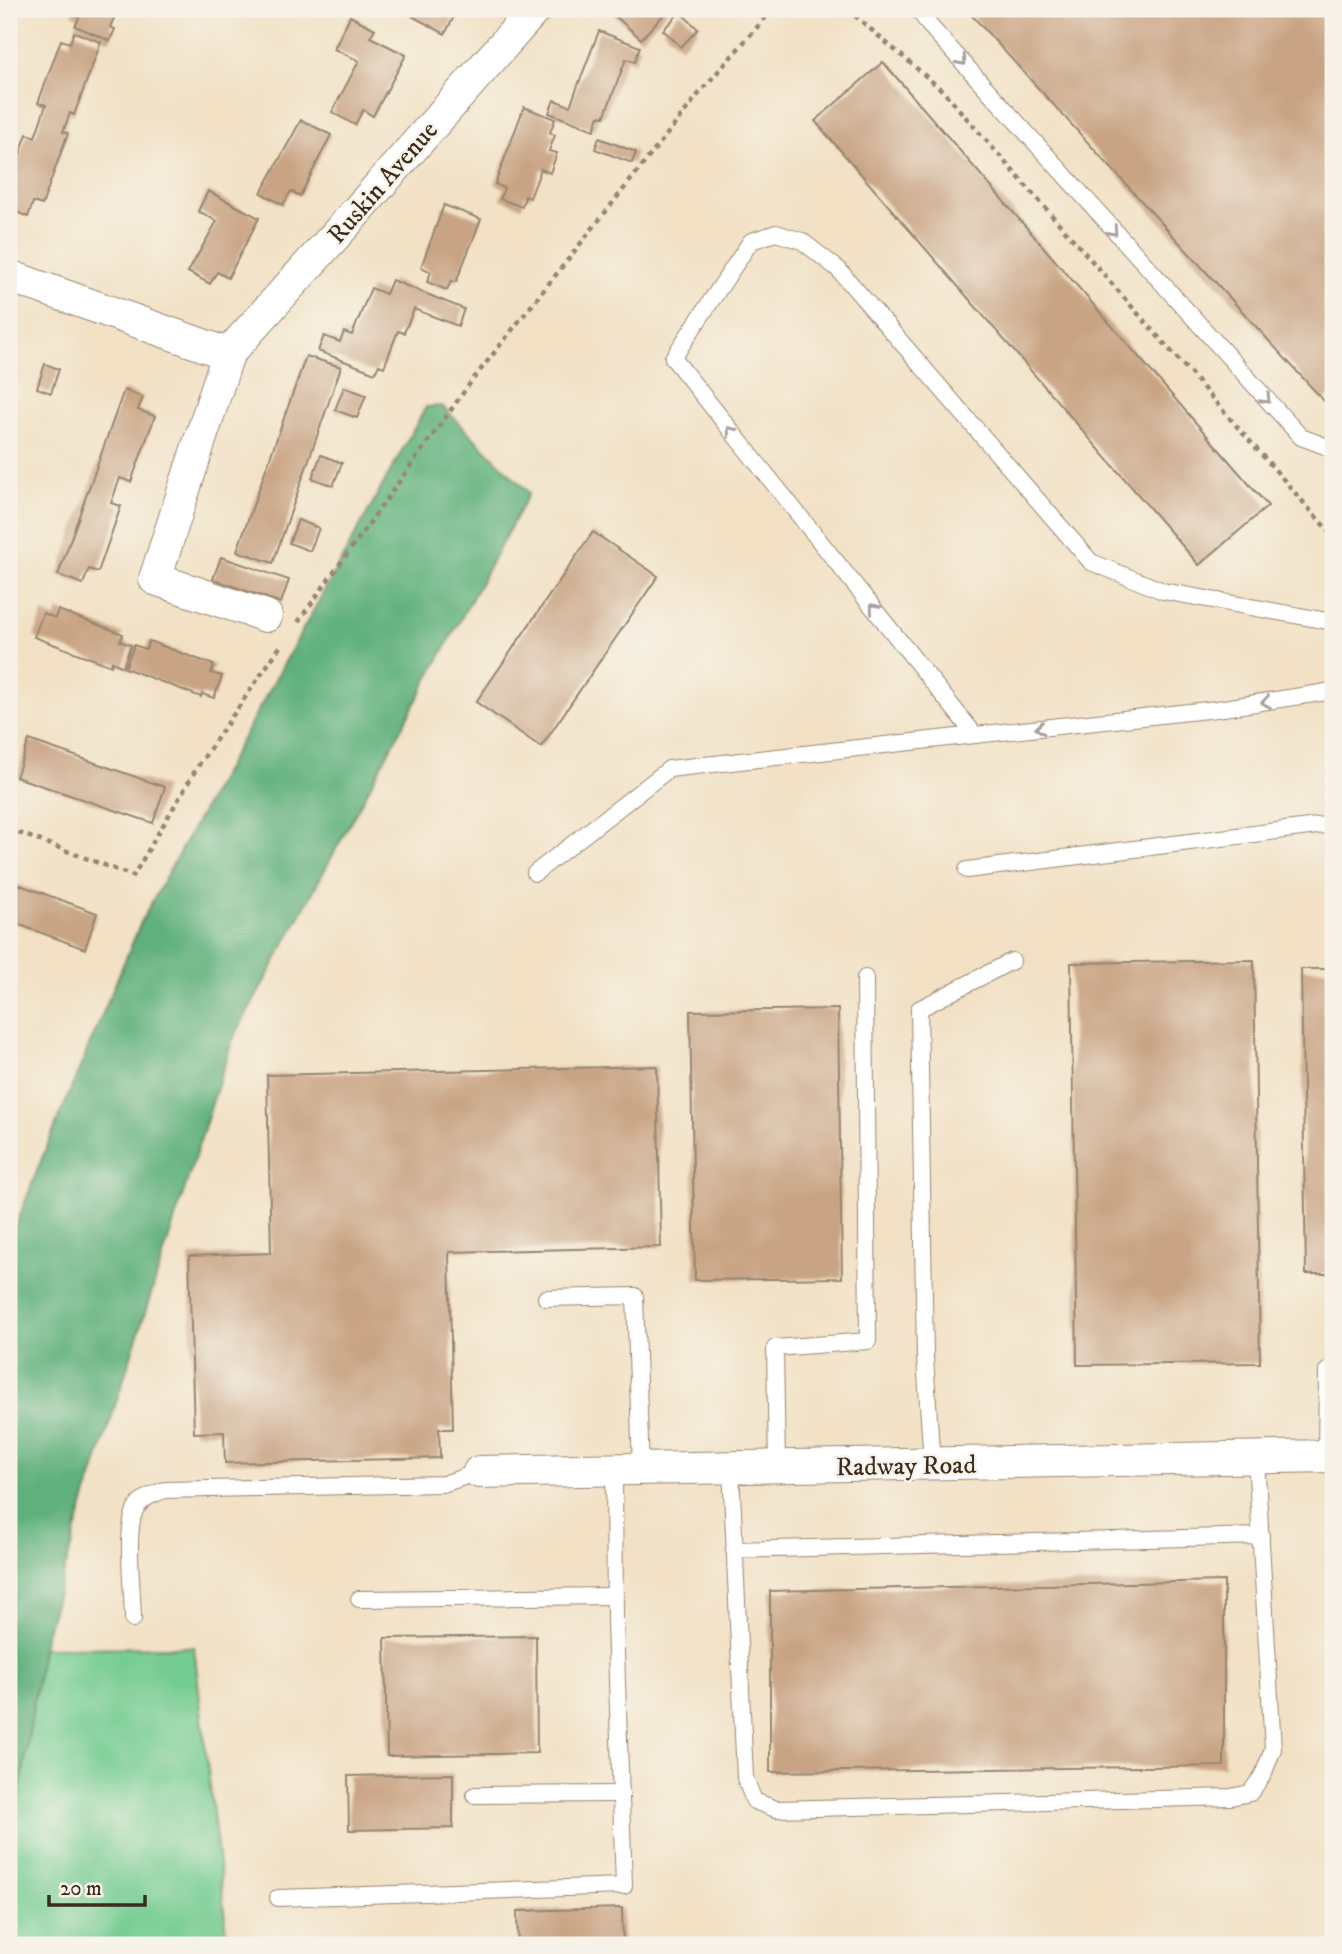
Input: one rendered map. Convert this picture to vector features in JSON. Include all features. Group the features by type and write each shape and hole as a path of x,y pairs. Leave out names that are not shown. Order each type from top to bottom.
{"street":[{"name":"Ruskin Avenue","path":"280,622 155,579 228,354 535,9"},
{"path":"9,276 228,354"},
{"name":"Radway Road","path":"479,1472 1330,1456"}],"lane":[{"path":"918,9 1301,437 1333,449"},
{"path":"975,735 673,358 751,242 776,233 802,242 838,270 1091,562 1163,591 1333,622"},
{"path":"535,873 669,769 1217,709 1333,691"},
{"path":"967,870 1333,824"},
{"path":"932,1464 925,1358 919,1009 1012,961"},
{"path":"777,1467 775,1348 867,1340 865,978"},
{"path":"278,1898 624,1886 615,1596 628,1470 635,1296 546,1298"},
{"path":"1330,1456 1327,1371 1333,1371"},
{"path":"731,1468 745,1778 754,1801 776,1809 1204,1798 1250,1793 1263,1775 1273,1749 1256,1458"},
{"path":"134,1619 130,1526 135,1508 148,1496 165,1490 443,1484 479,1472"},
{"path":"734,1550 1261,1536"},
{"path":"359,1600 615,1596"},
{"path":"475,1795 621,1794"}],"path":[{"path":"9,829 133,876 280,622 702,90 773,9"},
{"path":"847,9 942,90 1333,536"}],"green space":[{"path":"442,406 529,493 232,1041 85,1500 42,1648 9,1862 9,1244 42,1158 142,920 426,407"},
{"path":"194,1647 228,1945 9,1945 9,1862 42,1648"}],"building":[{"path":"74,9 118,9 110,27 115,29 110,41 75,26 79,18 72,14"},
{"path":"416,9 458,9 445,34 412,16"},
{"path":"618,9 669,9 641,39 613,14"},
{"path":"966,9 1333,9 1333,393 1324,401"},
{"path":"680,12 698,29 681,47 663,30"},
{"path":"350,16 375,29 370,37 406,55 373,116 363,110 355,125 332,112 359,61 334,49"},
{"path":"599,31 640,47 635,62 626,59 604,117 599,116 594,130 549,113 554,100 570,106"},
{"path":"74,32 101,42 74,115 70,113 63,132 68,133 42,205 33,202 28,217 9,209 13,197 9,195 9,185 27,134 35,137 46,105 38,103 61,40 70,43"},
{"path":"883,62 1268,506 1199,565 815,121"},
{"path":"524,107 555,119 550,133 555,135 549,151 557,153 550,173 541,169 530,198 525,196 522,207 500,199 504,188 495,184"},
{"path":"301,120 331,135 300,196 291,191 283,205 261,193"},
{"path":"599,138 636,152 632,163 595,149"},
{"path":"208,191 259,218 228,278 217,272 210,284 188,272 217,221 198,211"},
{"path":"444,205 481,219 456,282 451,281 447,290 427,282 431,272 421,267"},
{"path":"392,280 464,309 458,326 414,309 404,333 398,331 384,367 379,365 375,373 318,351 324,336 340,342 344,332 352,335 371,288 386,294"},
{"path":"306,356 341,367 273,563 237,551"},
{"path":"45,364 59,369 51,393 37,388"},
{"path":"344,387 366,395 357,418 335,410"},
{"path":"124,390 143,397 138,410 155,416 131,482 120,478 111,503 121,506 98,572 89,569 83,584 58,575"},
{"path":"321,455 342,463 333,486 312,478"},
{"path":"298,520 319,528 310,551 289,543"},
{"path":"593,532 658,576 541,747 476,702"},
{"path":"221,557 289,580 281,603 213,579"},
{"path":"58,610 123,634 120,641 131,645 123,667 112,662 111,666 34,637 43,613 55,618"},
{"path":"149,641 214,665 211,673 222,676 214,698 202,694 201,697 125,668 134,645 146,649"},
{"path":"29,740 165,787 153,823 16,777"},
{"path":"9,881 97,913 85,949 9,921"},
{"path":"1254,960 1260,1363 1077,1365 1071,963"},
{"path":"1301,969 1333,969 1333,1274 1306,1274"},
{"path":"838,1009 842,1278 695,1280 690,1011"},
{"path":"657,1066 661,1247 449,1252 453,1429 439,1429 440,1458 225,1463 224,1432 194,1433 189,1256 271,1253 267,1075"},
{"path":"1224,1581 1224,1766 770,1772 770,1591"},
{"path":"536,1636 537,1753 387,1756 385,1638"},
{"path":"453,1774 453,1828 349,1830 348,1776"},
{"path":"622,1908 623,1945 518,1945 517,1911"}]}
